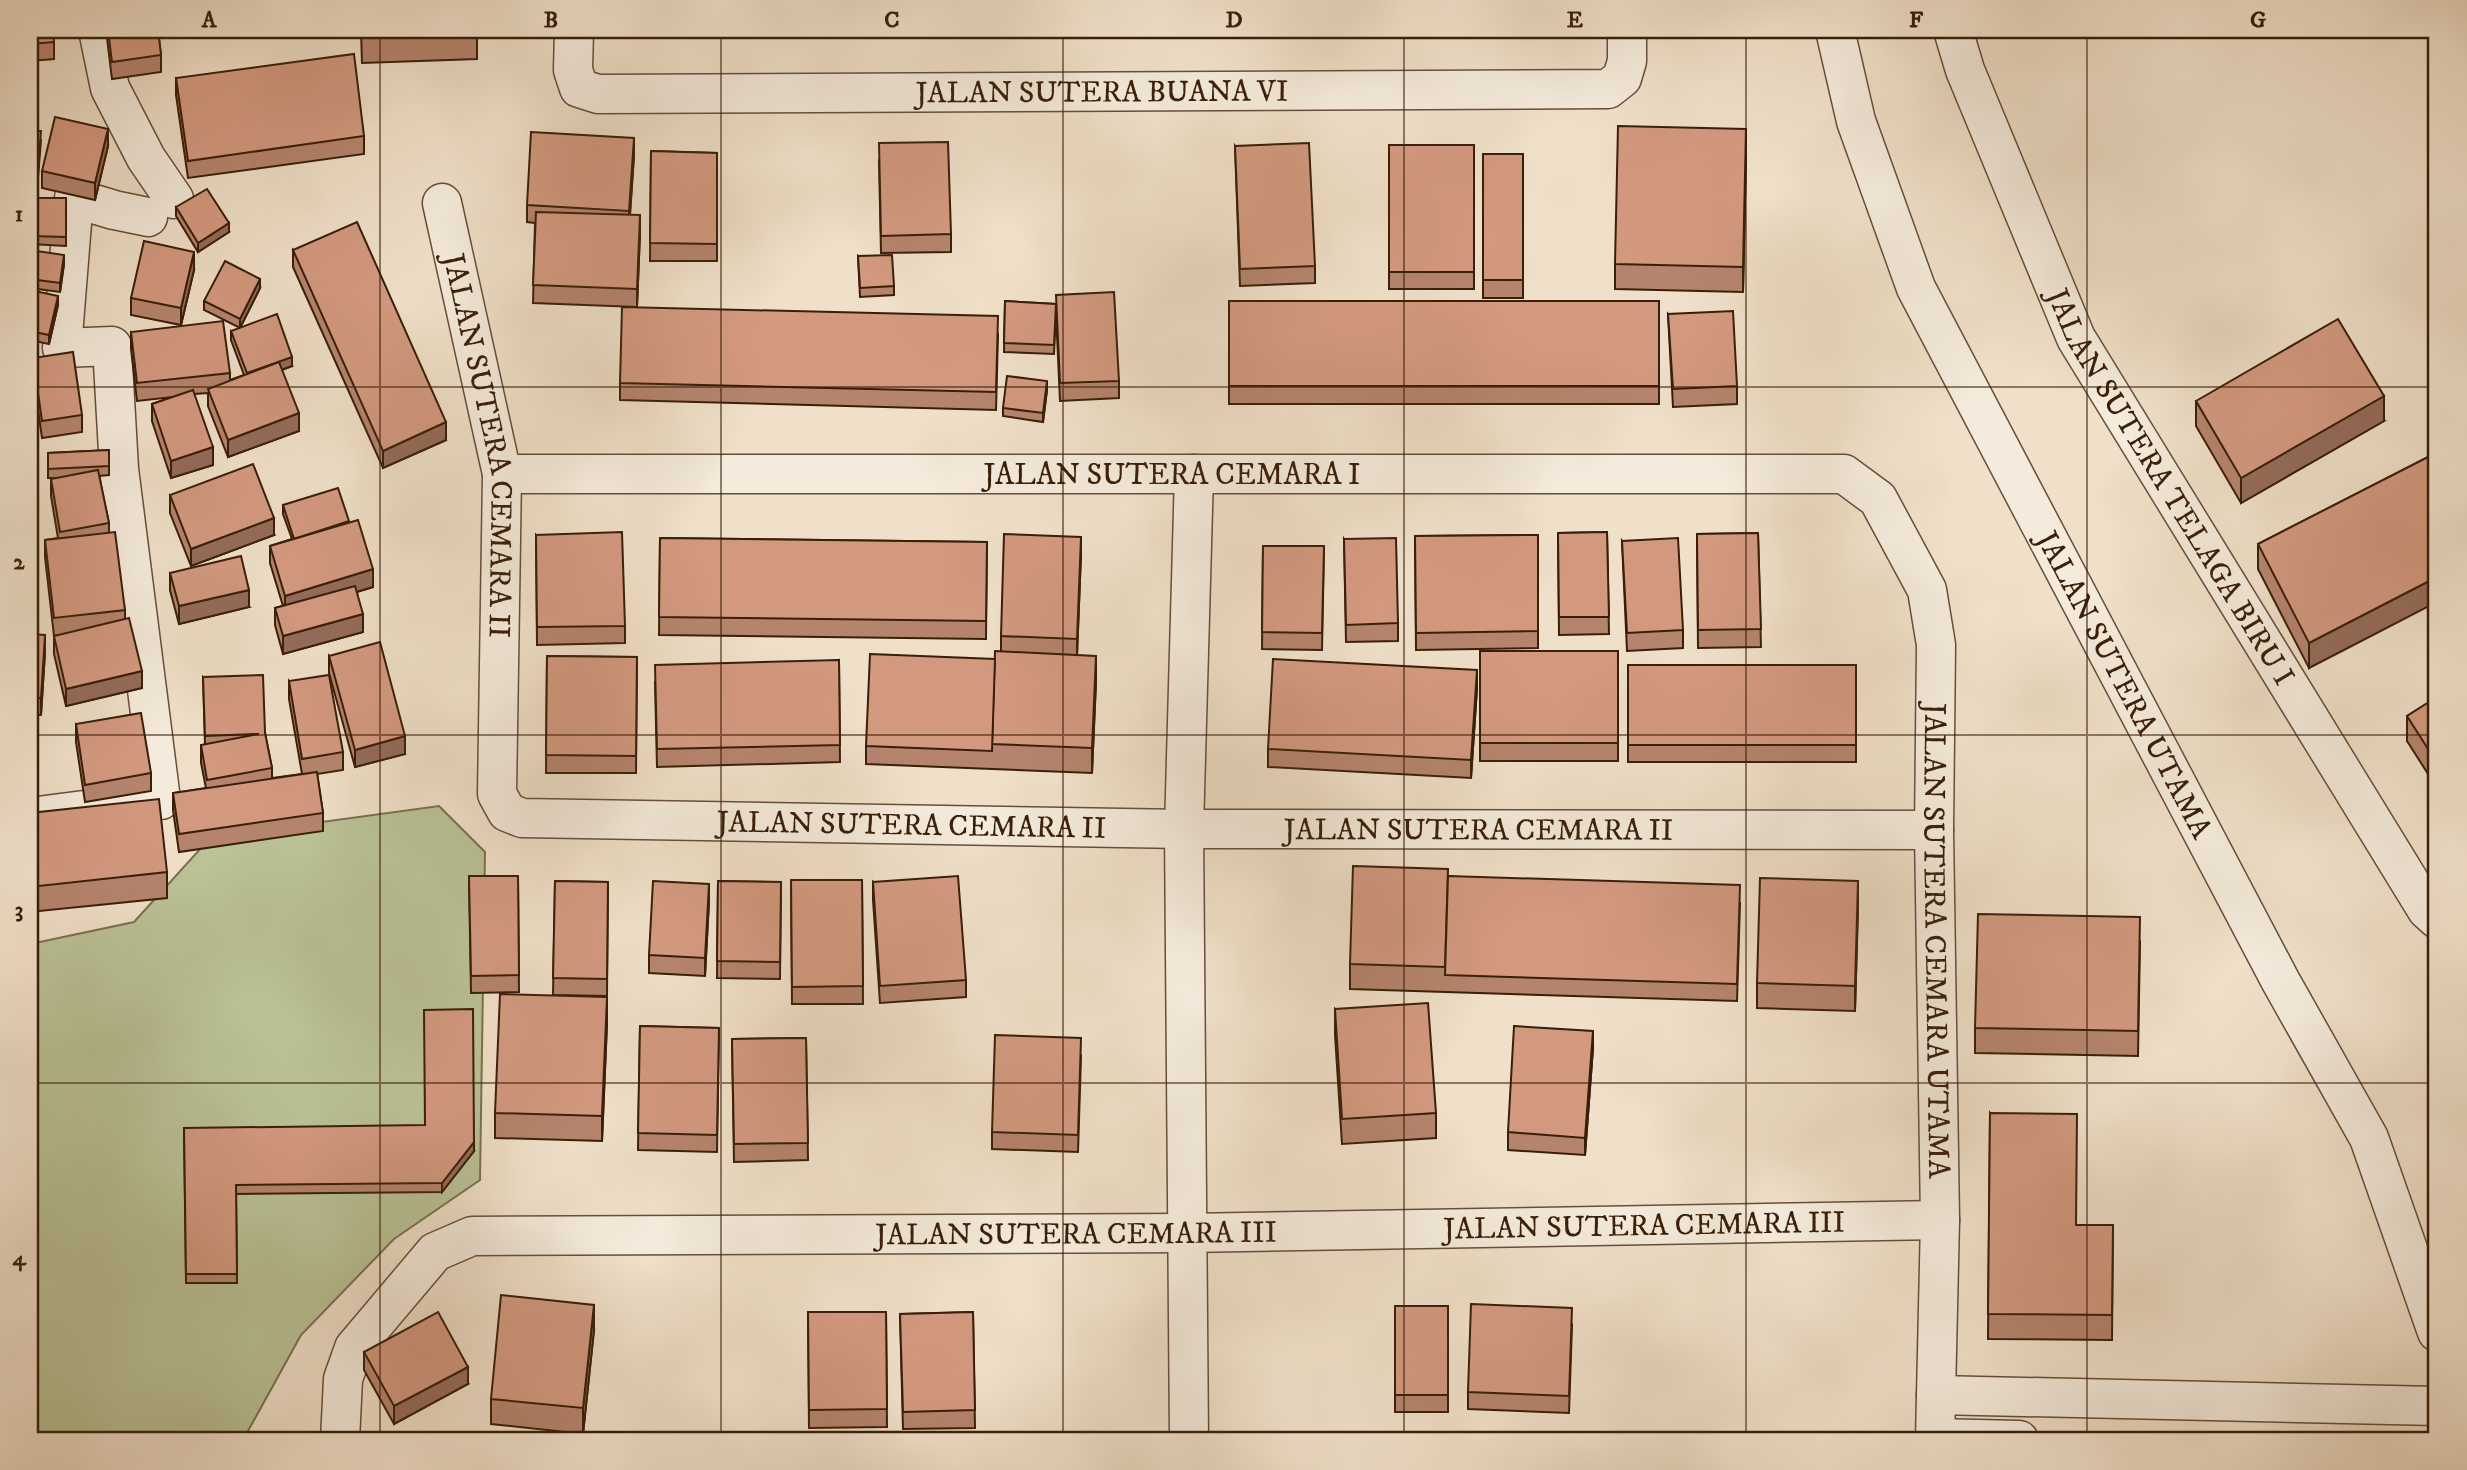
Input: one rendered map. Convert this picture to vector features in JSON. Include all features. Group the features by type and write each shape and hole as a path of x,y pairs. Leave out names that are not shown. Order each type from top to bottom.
{"street":[{"path":"30,817 161,800 119,469 112,346 62,348 74,198 114,210 161,208 146,158 110,88 98,30"},
{"name":"JALAN SUTERA BUANA VI","path":"574,30 573,70 579,88 598,94 1608,89 1622,78 1627,61 1627,30"},
{"name":"JALAN SUTERA UTAMA","path":"1835,30 1856,121 1916,288 2280,980 2369,1138 2437,1332"},
{"name":"JALAN SUTERA TELAGA BIRU I","path":"1953,30 1965,70 2076,338 2427,910 2437,919"},
{"name":"JALAN SUTERA CEMARA II","path":"442,204 502,474 497,794 507,812 522,818 1184,829 1934,830"},
{"name":"JALAN SUTERA CEMARA I","path":"502,474 1844,474"},
{"path":"1189,1440 1184,829 1194,474"},
{"name":"JALAN SUTERA CEMARA UTAMA","path":"1844,474 1878,499 1927,590 1936,645 1934,830 1940,1220 1936,1439"},
{"name":"JALAN SUTERA CEMARA III","path":"340,1440 343,1379 354,1348 435,1252 472,1236 1188,1233 1940,1220"},
{"path":"1936,1395 2437,1406"},
{"path":"1936,1439 2019,1440"}],"green space":[{"path":"439,806 485,852 480,1180 394,1239 301,1335 243,1440 30,1440 30,944 134,922 211,837"}],"building":[{"path":"30,30 53,30 54,42 30,44"},
{"path":"108,30 158,30 161,55 112,62"},
{"path":"362,30 477,30 477,34 362,38"},
{"path":"354,54 364,136 188,161 176,78"},
{"path":"55,117 108,129 95,183 42,171"},
{"path":"1618,126 1746,129 1743,267 1615,264"},
{"path":"30,131 41,131 37,183 30,182"},
{"path":"531,132 634,138 629,211 527,205"},
{"path":"948,142 951,234 881,236 879,143"},
{"path":"1309,143 1315,266 1240,269 1235,146"},
{"path":"1389,145 1474,145 1474,272 1389,272"},
{"path":"651,151 717,153 717,244 650,243"},
{"path":"1483,154 1523,154 1523,280 1483,280"},
{"path":"207,189 229,223 198,243 176,207"},
{"path":"30,198 66,198 66,237 30,236"},
{"path":"536,212 640,215 637,289 533,285"},
{"path":"357,222 446,422 383,451 293,250"},
{"path":"144,241 194,252 181,308 131,298"},
{"path":"30,250 64,255 60,283 30,279"},
{"path":"892,255 894,286 860,288 858,256"},
{"path":"225,261 260,279 240,319 204,301"},
{"path":"30,290 58,296 49,335 30,331"},
{"path":"1114,292 1119,381 1060,383 1056,295"},
{"path":"1005,301 1056,304 1054,345 1004,343"},
{"path":"1229,301 1659,301 1659,386 1229,386"},
{"path":"622,307 998,316 996,392 620,383"},
{"path":"1733,311 1737,386 1673,389 1668,314"},
{"path":"277,314 292,357 247,373 231,331"},
{"path":"2338,319 2384,396 2241,478 2196,401"},
{"path":"223,321 230,373 137,383 131,332"},
{"path":"73,352 82,415 42,421 33,358"},
{"path":"279,362 299,413 228,440 208,389"},
{"path":"1007,376 1047,381 1043,413 1003,408"},
{"path":"193,390 213,447 171,461 152,404"},
{"path":"109,450 109,466 48,469 48,453"},
{"path":"2428,457 2437,474 2437,577 2309,643 2258,544"},
{"path":"253,464 274,518 191,549 170,495"},
{"path":"98,470 109,523 60,532 51,479"},
{"path":"338,488 349,521 294,539 283,505"},
{"path":"358,520 373,569 285,596 270,546"},
{"path":"115,532 125,610 54,618 45,540"},
{"path":"622,532 625,626 537,627 536,535"},
{"path":"1607,532 1609,617 1559,617 1558,533"},
{"path":"1758,533 1761,629 1698,630 1697,534"},
{"path":"1004,534 1081,537 1077,639 1001,636"},
{"path":"1538,535 1538,631 1416,633 1415,536"},
{"path":"660,538 987,542 986,621 659,617"},
{"path":"1396,538 1398,623 1346,625 1344,539"},
{"path":"1678,538 1683,630 1627,633 1622,541"},
{"path":"1263,546 1324,546 1322,633 1262,632"},
{"path":"241,556 249,590 179,606 170,573"},
{"path":"355,586 363,614 283,636 275,608"},
{"path":"129,618 142,671 66,689 54,636"},
{"path":"30,634 45,635 41,698 30,697"},
{"path":"380,642 405,736 355,750 329,656"},
{"path":"995,651 1096,656 1092,748 992,744"},
{"path":"1480,651 1618,651 1618,743 1480,743"},
{"path":"870,654 995,659 992,751 866,746"},
{"path":"547,656 637,657 636,756 546,755"},
{"path":"1273,659 1477,670 1471,760 1268,749"},
{"path":"839,660 840,745 657,749 655,665"},
{"path":"1628,665 1856,665 1856,745 1628,745"},
{"path":"263,675 265,733 272,768 207,780 201,745 259,734 205,736 203,677"},
{"path":"329,675 343,752 302,759 289,681"},
{"path":"2437,697 2437,763 2407,716"},
{"path":"141,713 151,773 85,785 76,724"},
{"path":"317,772 323,813 179,834 173,793"},
{"path":"159,799 167,872 30,887 30,813"},
{"path":"1353,866 1448,869 1445,967 1350,964"},
{"path":"469,876 518,876 519,975 471,976"},
{"path":"958,876 966,980 880,986 873,882"},
{"path":"1448,876 1740,885 1737,984 1445,975"},
{"path":"1760,878 1858,881 1855,986 1757,983"},
{"path":"791,880 862,880 863,986 792,987"},
{"path":"555,881 608,882 607,979 553,978"},
{"path":"653,881 709,884 705,958 649,955"},
{"path":"718,881 781,882 780,962 717,961"},
{"path":"1978,914 2140,917 2138,1031 1975,1028"},
{"path":"500,994 607,997 602,1116 495,1113"},
{"path":"1428,1003 1436,1113 1342,1119 1335,1009"},
{"path":"473,1009 474,1142 442,1183 236,1185 237,1274 186,1274 184,1128 425,1125 424,1010"},
{"path":"640,1026 719,1028 717,1135 638,1133"},
{"path":"1514,1026 1593,1031 1585,1138 1508,1132"},
{"path":"995,1035 1081,1038 1078,1135 992,1132"},
{"path":"806,1038 808,1143 734,1144 732,1039"},
{"path":"1990,1113 2077,1114 2076,1225 2113,1225 2112,1315 1988,1314"},
{"path":"501,1295 594,1305 583,1408 491,1399"},
{"path":"1471,1304 1572,1308 1569,1396 1468,1392"},
{"path":"1395,1306 1448,1306 1448,1395 1395,1395"},
{"path":"438,1312 468,1367 394,1406 364,1352"},
{"path":"808,1312 886,1312 887,1409 809,1410"},
{"path":"973,1312 975,1410 903,1412 900,1314"}]}
